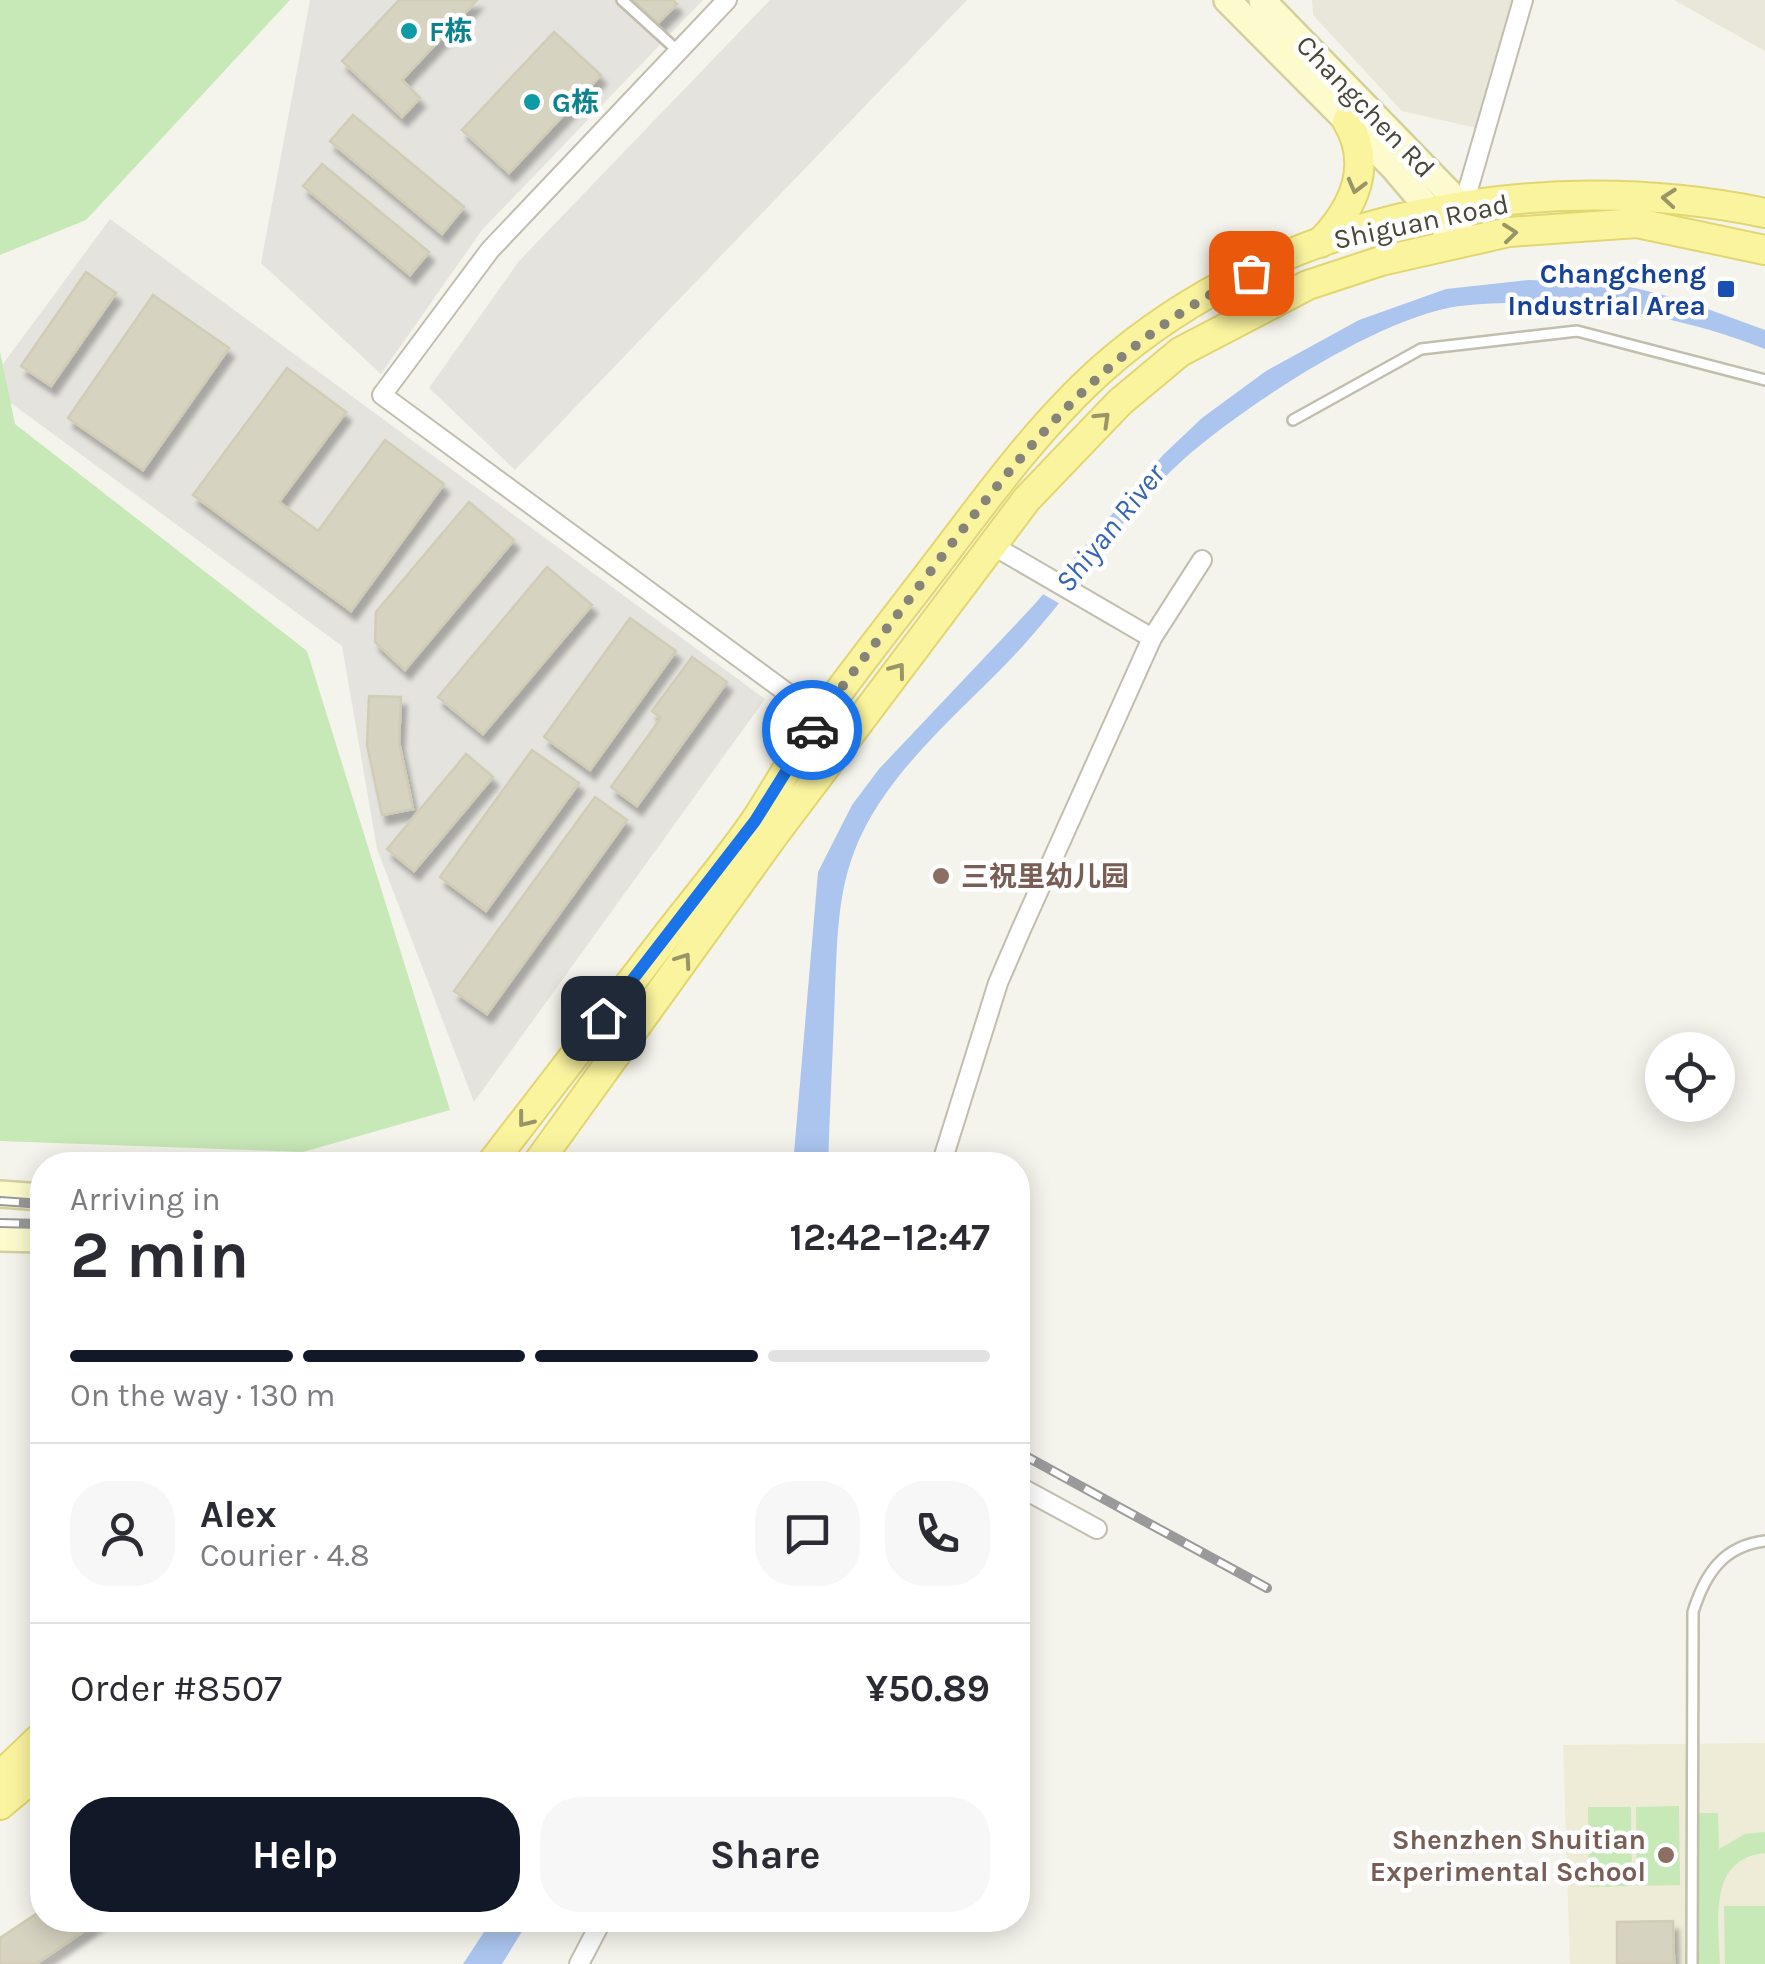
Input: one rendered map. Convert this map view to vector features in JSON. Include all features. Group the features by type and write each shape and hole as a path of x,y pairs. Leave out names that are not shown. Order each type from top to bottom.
{"main road":[{"path":"1320,243 1344,216 1358,180 1359,148 1348,121"},
{"name":"Shiguan Road","path":"500,1152 755,821 820,717 994,488 1102,369 1167,320 1227,284 1320,243 1463,206 1506,199 1638,195 1762,206"},
{"name":"Shiguan Road","path":"546,1152 774,834 992,545 1076,445 1180,352 1308,285 1457,242 1509,232 1637,223 1765,250"},
{"path":"0,1776 30,1747"},
{"path":"0,1805 30,1780"}],"street":[{"path":"727,0 490,250 382,395 820,717"},
{"name":"Changchen Rd","path":"1227,0 1348,121 1457,242"},
{"name":"Changchen Rd","path":"1262,0 1463,206"},
{"path":"1457,242 1463,206 1523,0"},
{"path":"992,545 1152,638"},
{"path":"945,1152 998,984 1152,638 1202,560"},
{"path":"0,1194 30,1196"},
{"path":"0,1238 30,1239"},
{"path":"1030,1493 1097,1529"},
{"path":"580,1964 596,1932"}],"lane":[{"path":"622,0 678,51"},
{"path":"1293,420 1421,349 1577,331 1765,380"},
{"path":"1692,1964 1694,1612 1710,1570 1728,1553 1765,1541"}],"shaded area":[{"path":"310,0 703,0 482,230 381,374 261,263"},
{"path":"770,0 967,0 515,470 429,388 519,261"},
{"path":"1312,0 1523,0 1485,130 1402,111 1313,15"},
{"path":"1674,0 1765,0 1765,51"},
{"path":"110,219 765,699 474,1102 377,849 342,646 0,395 0,368"},
{"name":"Shenzhen Shuitian Experimental School","path":"1765,1743 1765,1964 1570,1964 1563,1745"}],"green space":[{"path":"0,0 290,0 86,220 0,255"},
{"path":"0,352 15,424 307,651 450,1110 303,1152 0,1141"},
{"path":"1679,1806 1680,1885 1637,1886 1636,1807"},
{"path":"1588,1807 1631,1807 1632,1886 1589,1887"},
{"path":"1696,1813 1718,1813 1719,1849 1745,1834 1765,1832 1765,1853 1746,1858 1725,1879 1719,1912 1720,1964 1698,1964"},
{"path":"1724,1906 1765,1906 1765,1964 1725,1964"}],"water":[{"name":"Shiyan River","path":"1529,280 1619,284 1683,300 1765,330 1765,349 1692,325 1615,310 1536,303 1460,306 1392,327 1315,366 1242,413 1185,458 1121,526 1022,647 924,747 880,802 863,832 850,864 840,911 829,1152 794,1152 818,872 852,805 879,769 1033,606 1163,455 1202,418 1266,371 1359,320 1446,289"},
{"path":"484,1932 522,1932 502,1964 463,1964"}],"pier":[{"path":"1059,567 1084,581 1064,606 1039,592"}],"building":[{"name":"F栋","path":"399,0 477,0 402,80 420,98 402,117 342,61"},
{"path":"633,0 673,0 677,4 658,23"},
{"name":"G栋","path":"554,32 601,75 509,173 462,130"},
{"path":"353,115 464,207 442,234 330,141"},
{"path":"322,164 429,252 410,275 303,186"},
{"path":"86,272 116,293 51,386 21,366"},
{"path":"153,295 229,348 143,470 68,418"},
{"path":"287,368 346,412 279,502 318,531 385,440 444,484 351,611 193,495"},
{"path":"469,502 514,540 405,670 375,642 376,612"},
{"path":"547,567 592,605 483,734 438,697"},
{"path":"630,618 676,651 590,770 544,737"},
{"path":"692,657 727,682 637,806 611,787 661,718 652,711"},
{"path":"369,696 401,697 399,742 413,809 382,815 367,745"},
{"path":"532,750 579,783 486,911 440,877"},
{"path":"466,754 493,777 414,871 387,849"},
{"path":"595,797 627,820 487,1014 454,991"},
{"path":"30,1918 30,1932 83,1932 36,1964 0,1964 0,1938"},
{"path":"1673,1921 1674,1964 1617,1964 1617,1922"}],"railway":[{"path":"0,1201 30,1203"},
{"path":"0,1223 30,1224"},
{"path":"1030,1459 1267,1588"}],"way so far":[{"path":"812,730 994,488 1051,421 1102,369 1167,320 1251,273"}],"place":[{"name":"F栋","path":"409,31"},
{"name":"G栋","path":"532,102"},
{"name":"Changcheng Industrial Area","path":"1726,289"},
{"name":"三祝里幼儿园","path":"941,876"},
{"name":"Shenzhen Shuitian Experimental School","path":"1666,1855"}],"route":[{"path":"603,1018 755,821 812,730"}]}
